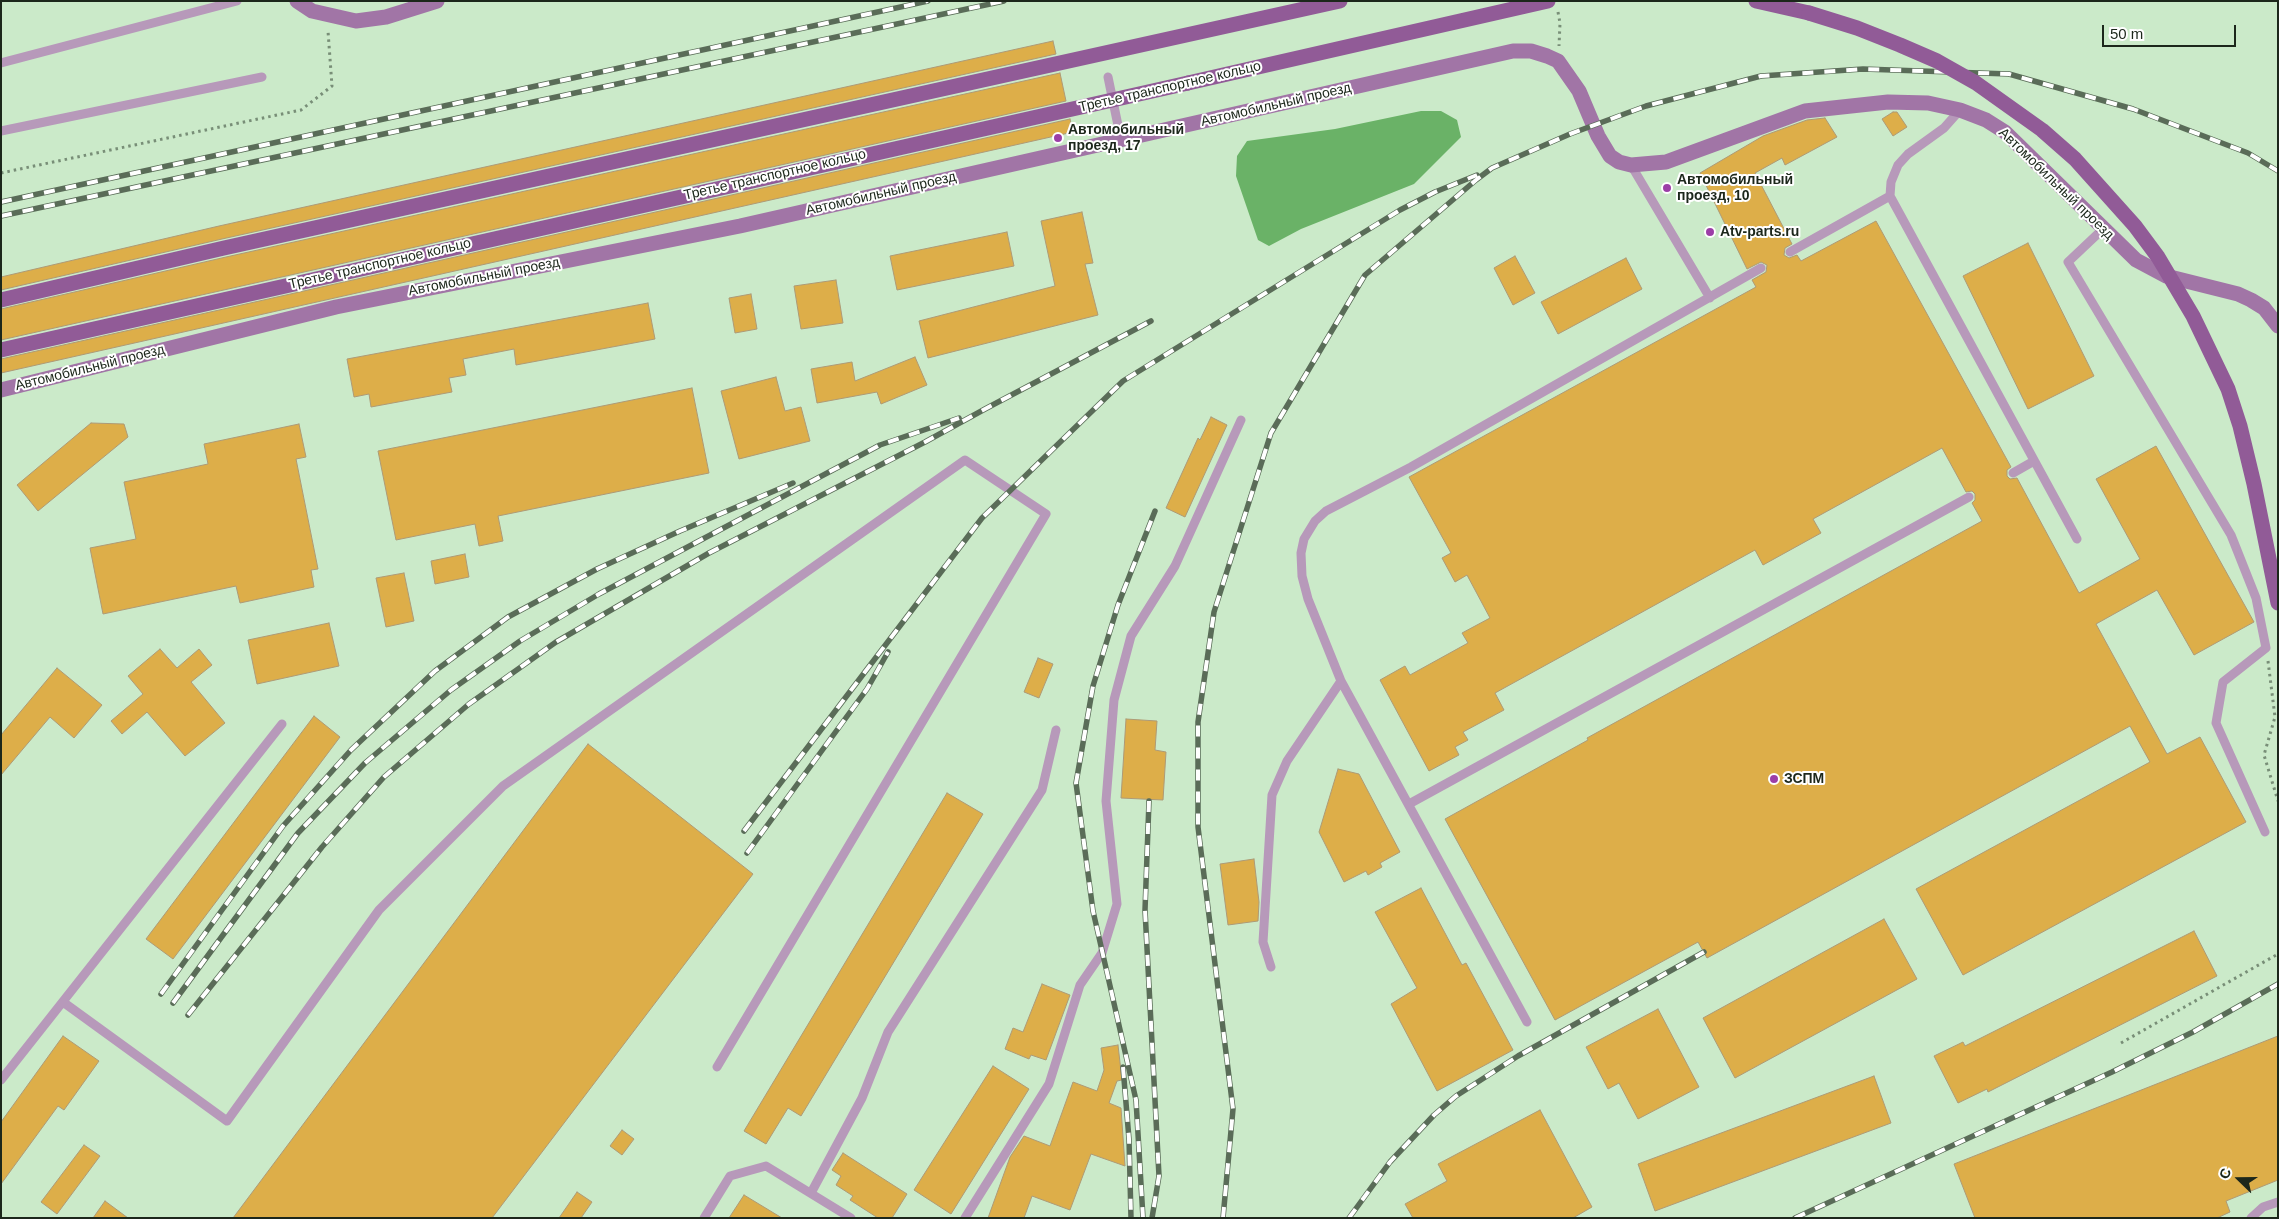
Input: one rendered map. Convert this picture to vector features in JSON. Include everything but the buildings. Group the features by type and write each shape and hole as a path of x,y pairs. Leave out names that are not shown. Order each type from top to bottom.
{"main road":[{"path":"1,300 224,248 1340,1"},
{"path":"1756,1 1810,13 1857,28 1938,61 1976,83 2042,130 2075,159 2106,192 2158,257 2193,316 2228,389 2240,426 2254,484 2278,603"},
{"name":"Третье транспортное кольцо","path":"1,350 1553,5"}],"street":[{"path":"297,1 312,11 326,16 356,21 386,17 437,1"},
{"name":"Автомобильный проезд","path":"1,390 336,307 740,226 1513,51 1531,51 1558,61"},
{"path":"1558,61 1579,91 1598,136 1610,156 1631,165"},
{"name":"Автомобильный проезд","path":"1631,165 1666,162 1805,112 1888,102 1928,103 1960,110 1986,120 2005,132 2136,260 2151,270 2166,276 2238,294 2251,300 2264,308 2278,326"}],"lane":[{"path":"1,63 237,1"},
{"path":"1,131 262,77"},
{"path":"1108,77 1121,140"},
{"path":"1960,110 1944,128 1908,154 1898,165 1891,182 1890,196 2077,539"},
{"path":"1631,165 1710,298"},
{"path":"1790,252 1890,196"},
{"path":"2104,228 2068,262 2232,535 2256,598 2266,648 2223,682 2216,723 2266,832"},
{"path":"1527,1022 1341,681 1308,599 1302,576 1301,553 1304,539 1314,521 1326,511 1411,467 1761,268"},
{"path":"964,1218 1049,1084 1080,985 1102,953 1117,904 1106,801 1116,691 1131,636 1175,566 1241,420"},
{"path":"63,1002 226,1121 379,910 503,786 964,460 1046,514 717,1067"},
{"path":"2014,473 2034,461"},
{"path":"1409,804 1969,497"},
{"path":"1271,967 1263,942 1272,795 1287,761 1341,681"},
{"path":"1,1080 282,724"},
{"path":"810,1193 862,1098 888,1032 1042,790 1056,730"},
{"path":"704,1218 730,1176 766,1166 851,1218"},
{"path":"2251,1218 2263,1207 2278,1202"}],"path":[{"path":"1553,5 1560,23 1558,61"},
{"path":"1,173 301,110 332,86 326,16"},
{"path":"2266,648 2275,717 2264,754 2278,801"},
{"path":"2121,1043 2278,954"}],"green space":[{"path":"1421,111 1441,111 1457,120 1461,137 1414,184 1301,229 1269,246 1258,240 1236,176 1237,156 1247,141 1335,129"}],"railway":[{"path":"1,202 928,1"},
{"path":"1,216 1004,1"},
{"path":"1223,1218 1233,1109 1198,827 1198,722 1214,612 1271,433 1365,275 1492,168 1570,134 1646,106 1761,76 1863,69 2009,74 2133,109 2248,153 2278,171"},
{"path":"744,831 982,518 1123,381 1400,210 1435,192 1477,175"},
{"path":"188,1015 322,847 384,777 469,704 556,642 709,553 925,442 1151,321"},
{"path":"173,1003 298,833 365,763 451,690 520,641 599,594 880,445 959,418"},
{"path":"161,994 283,826 351,750 435,671 508,617 597,569 793,483"},
{"path":"1143,1218 1136,1100 1093,911 1076,783 1093,686 1118,605 1155,511"},
{"path":"747,853 867,689 888,652"},
{"path":"1149,801 1145,910 1159,1176 1152,1218"},
{"path":"1349,1218 1390,1162 1434,1115 1456,1096 1518,1056 1704,952"},
{"path":"1795,1218 2112,1072 2193,1032 2278,984"},
{"path":"1123,1067 1129,1139 1131,1218"}],"place":[{"name":"Автомобильный проезд, 17","path":"1058,138"},
{"name":"Автомобильный проезд, 10","path":"1667,188"},
{"name":"Atv-parts.ru","path":"1710,232"},
{"name":"ЗСПМ","path":"1774,779"}]}
